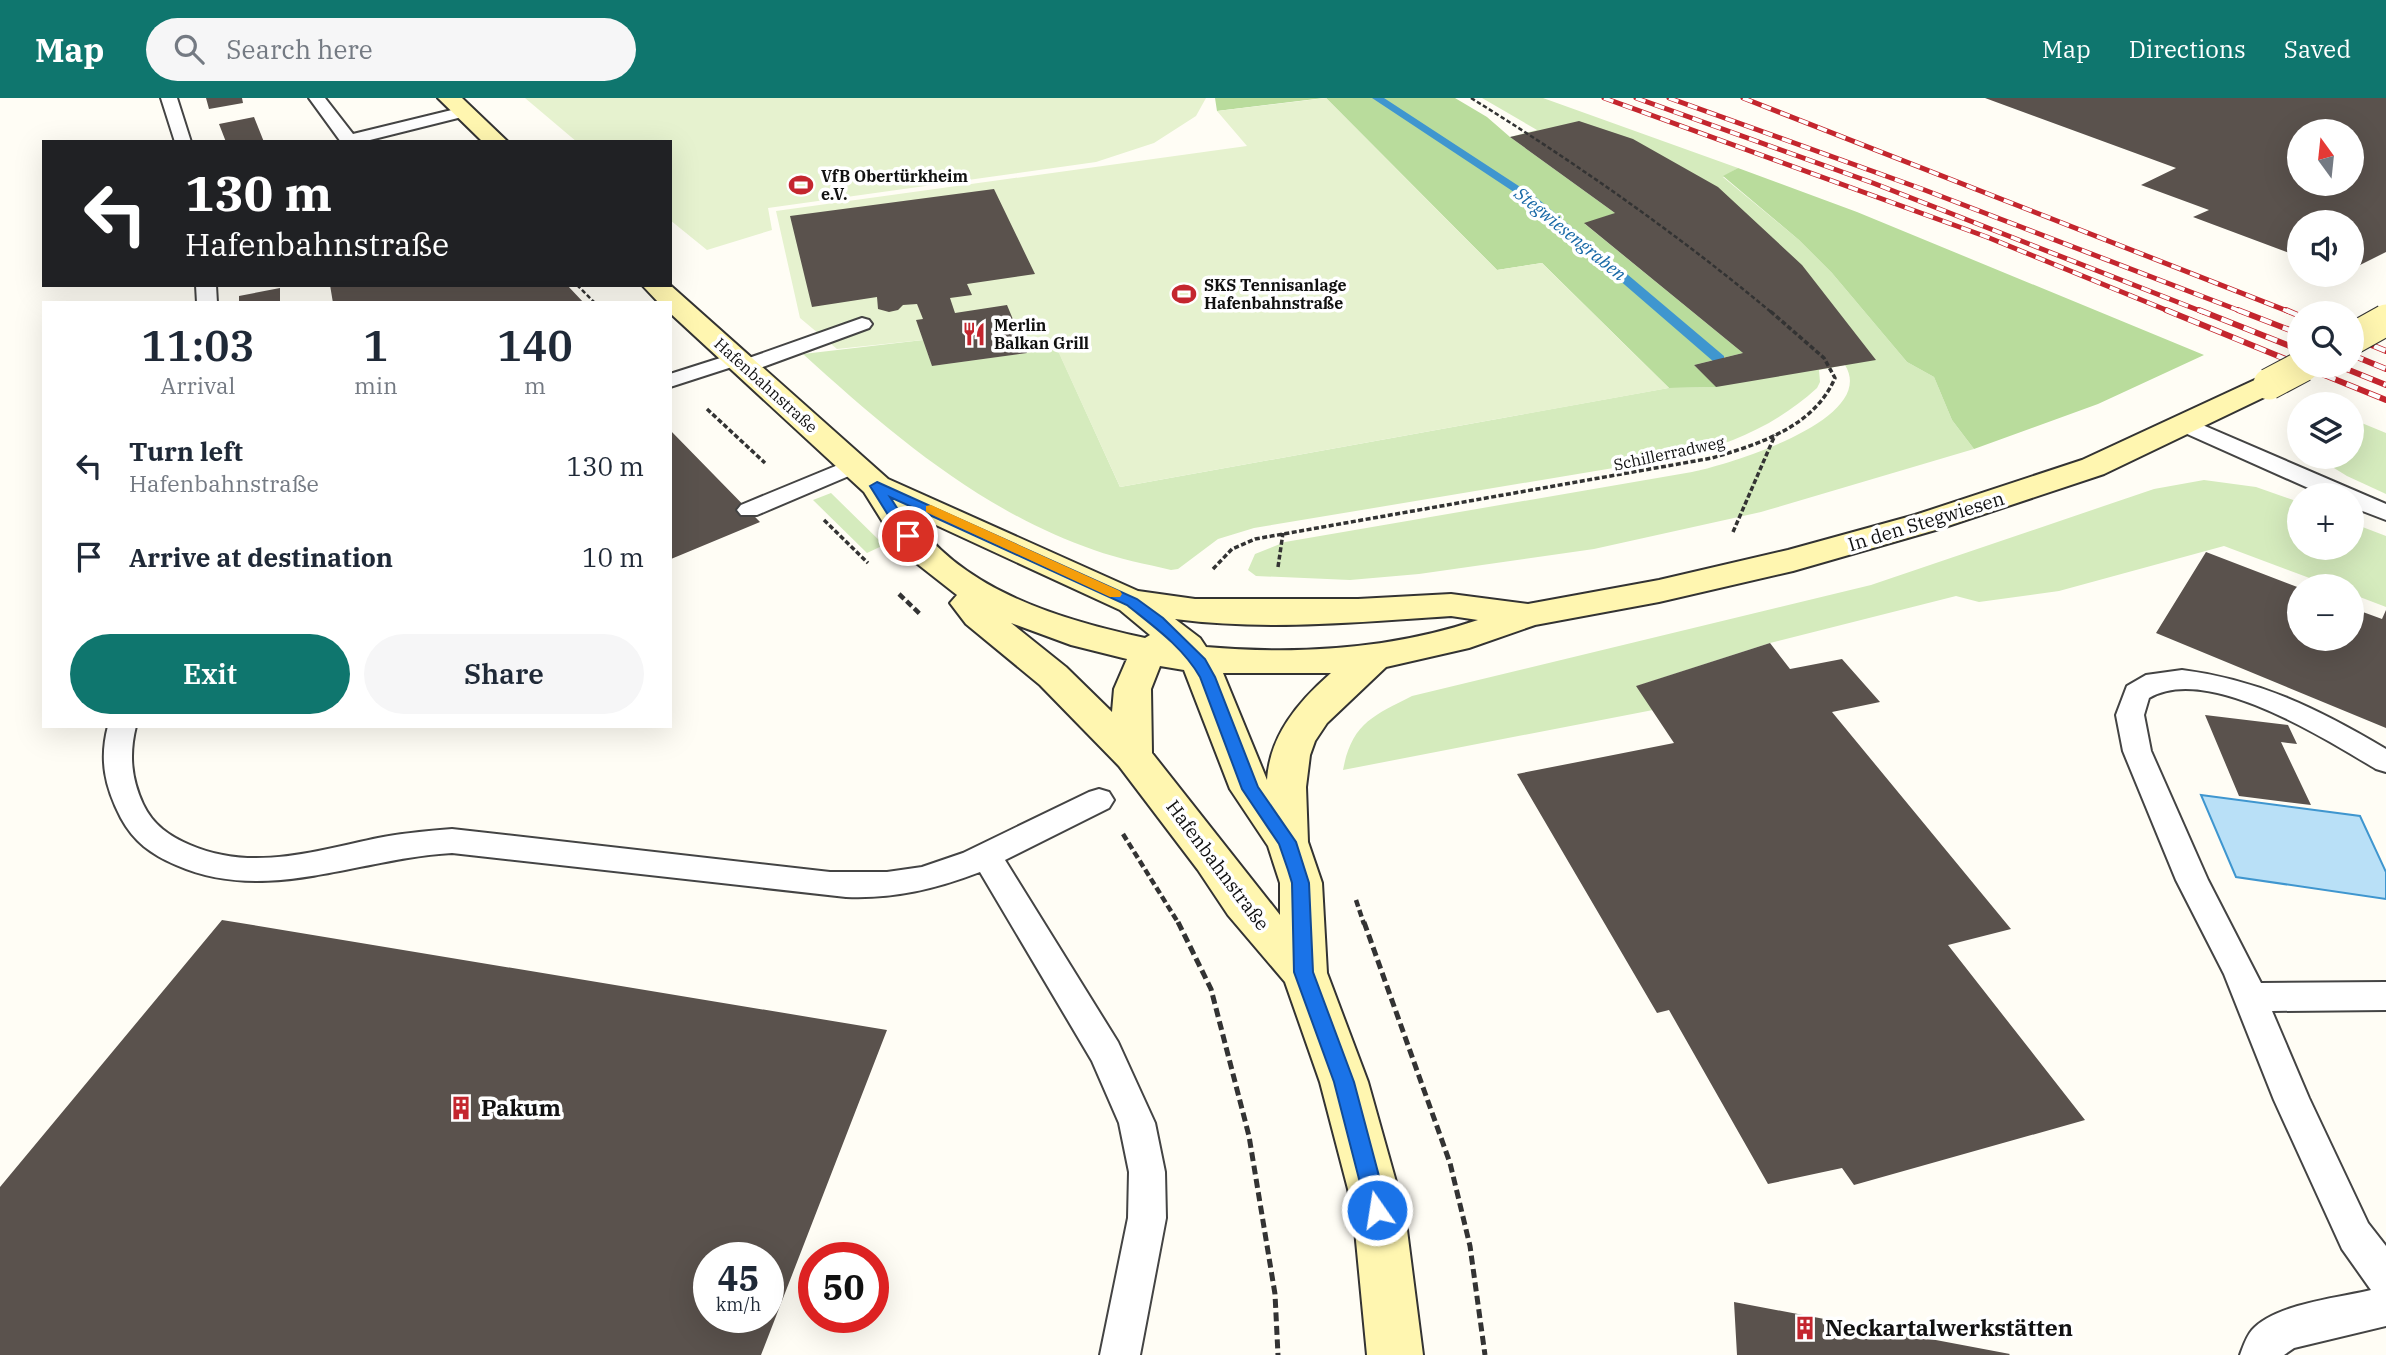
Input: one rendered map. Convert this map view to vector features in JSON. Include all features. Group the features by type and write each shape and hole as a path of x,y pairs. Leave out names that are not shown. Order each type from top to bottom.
{"main road":[{"path":"456,105 495,140"},
{"name":"Hafenbahnstraße","path":"657,287 866,476 913,544 944,571 999,605 1032,620 1084,637 1174,649"},
{"path":"2364,332 2386,320"},
{"name":"In den Stegwiesen","path":"1174,649 1274,663 1374,657 1456,640 1529,615 1711,581 1927,522 2105,462 2287,374"},
{"name":"Hafenbahnstraße","path":"866,476 1132,602 1174,649 1207,677 1250,789 1287,842 1301,883 1304,972 1344,1082 1373,1189 1381,1230 1395,1355"},
{"name":"Hafenbahnstraße","path":"944,571 979,616 1053,676 1133,756 1207,850 1244,903 1304,972"},
{"name":"In den Stegwiesen","path":"1132,602 1195,610 1270,612 1358,611 1451,605 1529,615"},
{"name":"In den Stegwiesen","path":"1174,649 1214,623 1270,612"},
{"path":"1133,756 1133,687 1138,670 1174,649"},
{"name":"Hafenbahnstraße","path":"1287,842 1289,765 1294,744 1319,707 1374,657"}],"lane":[{"path":"169,98 182,140"},
{"path":"317,98 349,140"},
{"path":"353,140 456,105"},
{"path":"673,380 741,363 862,324"},
{"path":"2184,424 2316,483"},
{"path":"750,510 794,491 866,476"},
{"path":"2364,504 2386,513"},
{"path":"2386,762 2297,711 2205,680 2178,678 2152,682 2132,698 2129,708 2137,751 2192,880 2249,997 2292,1100 2355,1236 2386,1278"},
{"path":"121,728 115,749 121,790 143,832 190,861 249,873 276,871 370,851 444,841 830,884 875,886 934,875 986,855 1098,800"},
{"path":"986,855 1106,1053 1137,1123 1147,1172 1147,1218 1120,1355"},
{"path":"2249,997 2386,996"},
{"path":"2260,1355 2261,1350 2277,1335 2290,1329 2386,1306"}],"path":[{"name":"Schillerradweg","path":"1211,572 1232,548 1255,539 1692,463 1732,452 1774,435 1819,405 1831,391 1835,378 1824,358 1686,243 1539,140 1471,98"},
{"path":"579,287 593,301"},
{"path":"673,380 877,572"},
{"path":"1711,581 1774,435"},
{"path":"1277,572 1283,533"},
{"path":"896,591 925,619"},
{"path":"1098,800 1171,906 1211,989 1237,1081 1254,1161 1275,1294 1278,1355"},
{"path":"1352,887 1450,1163 1470,1246 1485,1355"}],"green space":[{"name":"VfB Obertürkheim e.V.","path":"525,98 1206,98 1196,116 1154,143 1096,162 768,208 772,230 707,250 672,222 672,140 575,140"},
{"path":"1215,98 1324,98 1217,111"},
{"path":"1326,98 1455,98 1487,117 1510,137 1615,213 1585,224 1743,353 1694,365 1716,387 1669,388 1542,263 1497,270"},
{"name":"SKS Tennisanlage Hafenbahnstraße","path":"1326,98 1497,270 1542,263 1669,388 1120,487 1057,349 932,366 923,340 837,349 800,318 776,211 1247,146 1217,111"},
{"path":"1482,98 1543,98 1738,168 1723,177 1799,240 1832,273 1907,362 1934,377 1952,420 1974,449 1761,512 1594,549 1419,574 1350,580 1256,576 1248,570 1255,554 1285,542 1692,472 1765,450 1821,421 1840,404 1850,385 1845,365 1819,370 1820,382 1817,388 1769,423 1699,452 1254,528 1218,539 1178,569 1171,570 1123,559 1053,534 975,492 869,412 803,354 923,340 1057,348 1120,487 1668,388 1715,387 1694,365 1743,353 1584,223 1614,212 1510,137 1537,130"},
{"path":"1738,168 1857,212 2204,355 2098,404 1974,449 1952,420 1934,377 1907,362 1832,273 1799,240 1723,176"},
{"path":"2364,424 2386,433 2386,494 2336,469 2364,469"},
{"path":"2204,480 2256,487 2287,498 2287,560 2364,560 2364,528 2386,536 2386,607 2364,599 2364,574 2299,574 2224,546 2059,591 1979,602 1956,596 1770,643 1637,686 1653,710 1343,770 1352,741 1366,723 1412,696 1871,585 2154,489"},
{"path":"831,493 884,545 867,553 813,500"}],"water":[{"path":"2201,795 2360,816 2386,872 2386,899 2236,877"}],"building":[{"path":"206,98 242,98 243,103 209,109"},
{"path":"1985,98 2386,98 2386,252 2364,263 2364,210 2287,210 2287,252 2193,217 2209,210 2141,185 2176,168"},
{"path":"254,117 263,140 225,140 219,124"},
{"path":"1579,121 1633,139 1718,187 1802,265 1876,360 1716,387 1694,365 1743,353 1584,223 1615,213 1510,137"},
{"path":"994,189 1035,274 967,284 972,295 950,298 955,313 1007,305 1027,353 932,366 916,320 923,319 917,304 903,305 898,310 889,312 878,309 877,297 812,307 790,216"},
{"path":"330,287 569,287 582,301 333,301"},
{"path":"280,288 280,301 239,301 239,296"},
{"path":"672,432 760,522 672,559"},
{"path":"2206,552 2287,583 2287,651 2364,651 2364,612 2382,619 2386,610 2386,728 2156,633"},
{"path":"1770,643 1790,669 1842,659 1880,702 1832,712 2011,929 1948,945 2085,1120 1854,1185 1842,1168 1768,1184 1669,1010 1657,1013 1517,774 1674,743 1636,686"},
{"path":"2205,715 2288,725 2297,744 2281,742 2311,805 2239,796"},
{"name":"Pakum","path":"222,920 887,1030 805,1242 798,1242 798,1260 784,1296 784,1242 693,1242 693,1333 770,1333 761,1355 0,1355 0,1187"},
{"name":"Neckartalwerkstätten","path":"1734,1302 2010,1354 1737,1355"}],"waterway":[{"name":"Stegwiesengraben","path":"1377,98 1533,200 1719,359"}],"railway":[{"path":"1604,98 1987,237 2171,312"},
{"path":"1636,98 1873,183 2203,312"},
{"path":"1669,98 1922,189 2243,312"},
{"path":"1743,98 2287,311"},
{"path":"2166,310 2287,360"},
{"path":"2199,310 2287,345"},
{"path":"2238,310 2287,329"},
{"path":"2364,342 2386,351"},
{"path":"2364,360 2386,369"},
{"path":"2364,376 2386,385"},
{"path":"2332,378 2386,400"}],"slow traffic":[{"path":"931,509 1115,594"}],"place":[{"name":"VfB Obertürkheim e.V.","path":"801,185"},
{"name":"SKS Tennisanlage Hafenbahnstraße","path":"1184,294"},
{"name":"Merlin Balkan Grill","path":"974,334"},
{"name":"Pakum","path":"461,1108"},
{"name":"Neckartalwerkstätten","path":"1805,1328"}],"route":[{"path":"908,536 877,486 1132,602 1158,622 1197,659 1207,677 1250,789 1287,842 1297,870 1301,883 1304,972 1344,1082 1377,1210"}]}
